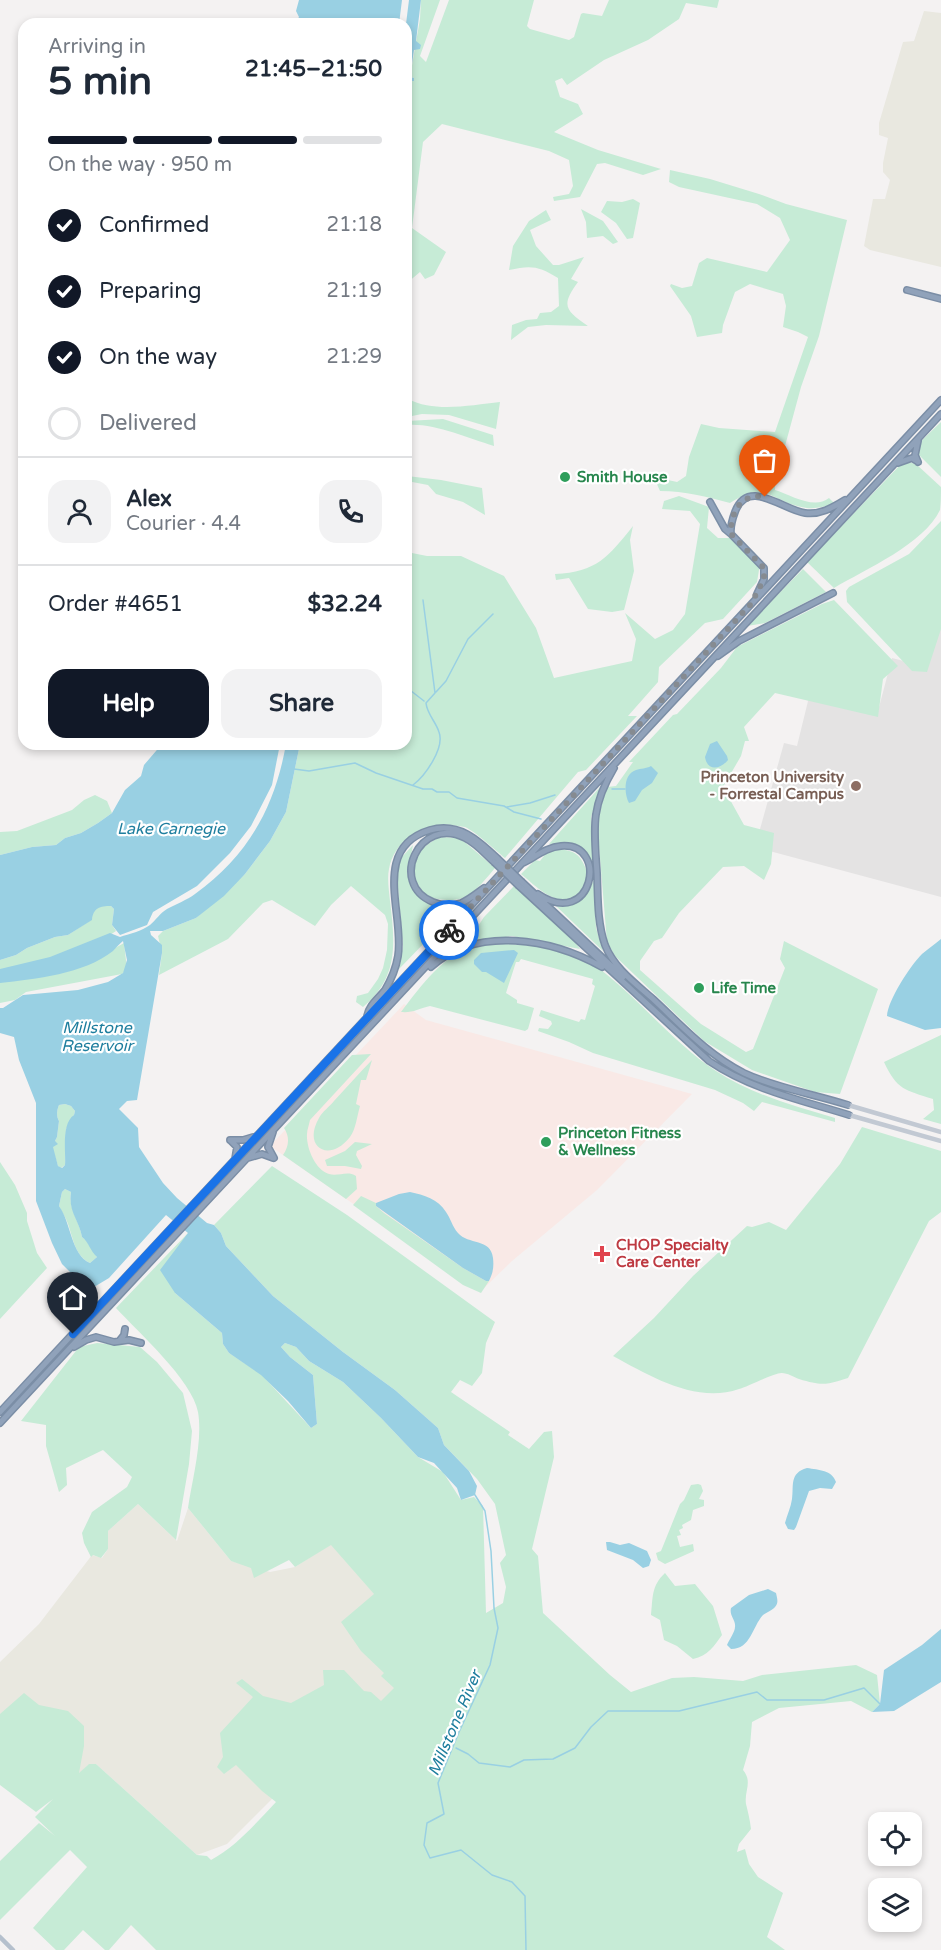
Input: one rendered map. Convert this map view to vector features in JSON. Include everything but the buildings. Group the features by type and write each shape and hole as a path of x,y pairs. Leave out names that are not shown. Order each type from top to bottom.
{"highway":[{"path":"907,290 941,299"},
{"path":"0,1423 190,1219 194,1209 257,1135 941,400"},
{"path":"0,1412 183,1216 209,1199 941,414"},
{"path":"894,464 912,458 918,462 915,455 920,436"},
{"path":"731,534 731,522 737,506 751,496 765,497 793,510 814,513 827,511 851,496"},
{"path":"710,502 725,529 764,568 764,579 751,604"},
{"path":"712,660 739,641 833,593"},
{"path":"622,757 602,790 594,817 602,931 606,947 616,964 704,1047 743,1072 848,1105"},
{"path":"367,1016 368,1010 385,989 395,967 399,944 393,873 397,861 406,846 425,832 440,828 453,828 469,834 700,1054 721,1069 758,1088 849,1115"},
{"path":"491,884 460,903 447,905 436,903 418,891 412,878 412,865 414,856 422,844 434,836 449,834 467,839 496,860"},
{"path":"519,866 546,850 567,846 578,851 589,865 591,873 582,895 572,901 554,902 521,884"},
{"path":"528,888 674,1021"},
{"path":"419,975 443,957 464,947 500,941 537,943 560,948 610,970"},
{"path":"246,1159 260,1154 274,1158 268,1149 268,1144 275,1127"},
{"path":"235,1160 237,1148 230,1140 243,1140 257,1135"},
{"path":"120,1340 125,1329"},
{"path":"63,1354 89,1338 114,1342 129,1340 141,1343"}],"main road":[{"path":"848,1105 941,1132"},
{"path":"849,1115 941,1141"},
{"path":"0,1936 13,1950"}],"shaded area":[{"path":"924,11 941,13 941,267 870,250 864,246 873,199 885,199 890,180 883,172 888,138 879,135 879,123 903,42 914,41"},
{"name":"Princeton University - Forrestal Campus","path":"941,621 941,897 755,847 784,743 797,746 810,693 878,711 892,658 923,666"},
{"path":"404,1004 426,1020 692,1094 597,1190 512,1261 480,1292 270,1146"},
{"path":"138,1504 177,1541 188,1508 231,1561 270,1572 295,1567 331,1544 398,1621 438,1680 309,1762 227,1844 197,1855 96,1764 88,1765 59,1793 0,1740 0,1662 39,1624 92,1555 102,1558 108,1549 108,1531"}],"green space":[{"path":"421,0 440,0 420,56 426,62 449,0 534,0 527,26 530,29 569,40 574,37 581,14 602,16 609,0 719,0 717,8 686,3 679,19 648,40 604,60 567,85 562,78 555,81 560,97 578,104 583,114 554,132 598,150 661,169 643,175 605,163 597,164 580,197 554,201 553,197 569,194 573,186 569,160 549,151 442,124 423,142 412,228 412,80 414,78 412,78 412,65"},
{"path":"670,170 710,179 786,204 847,220 819,336 801,387 775,483 775,490 795,498 816,503 829,498 835,504 807,508 762,493 743,496 730,503 687,493 660,491 656,482 658,473 668,480 677,482 686,476 689,457 701,424 719,428 775,432 808,337 783,327 786,306 783,294 750,284 735,292 722,333 697,337 691,316 670,286 671,284 682,288 692,286 699,263 707,258 767,272 790,240 780,218 757,204 679,187 669,182"},
{"path":"633,199 640,203 633,238 627,239 616,223 601,212 607,201 622,202"},
{"path":"581,209 603,221 618,242 613,244 603,236 587,238 586,222"},
{"path":"546,210 551,220 530,230 536,246 553,265 584,257 571,279 578,282 567,303 570,312 588,326 528,327 511,340 512,325 537,319 540,313 551,312 559,306 558,278 535,268 523,267 509,270 513,246 529,221"},
{"path":"412,228 446,252 434,275 425,279 420,272 412,279"},
{"path":"412,400 441,407 500,402 496,429 449,415 412,416"},
{"path":"443,419 493,435 494,446 429,426 412,425 412,421"},
{"path":"941,422 941,477 917,453 917,445"},
{"path":"904,461 916,464 941,487 940,510 932,522 908,545 834,588 807,562"},
{"path":"412,477 482,488 485,515 463,502 436,494 428,485 412,482"},
{"path":"679,496 709,507 707,528 718,538 731,538 760,564 757,582 723,619 705,623 659,667 658,682 628,716 637,716 586,770 578,772 505,858 469,829 451,825 421,830 404,842 392,859 388,873 393,931 392,958 389,971 375,996 363,1007 356,1002 357,996 368,993 383,968 387,950 388,924 385,915 351,886 331,905 315,926 272,900 263,903 228,939 159,975 162,953 158,936 163,931 196,918 245,874 270,841 286,812 299,750 412,750 412,553 427,556 461,556 504,576 536,628 554,678 632,661 636,639 625,613 655,639 673,630 685,614 700,524 690,511 662,509 664,501"},
{"path":"941,521 941,629 927,672 912,671 847,602 846,591 849,587 909,554"},
{"path":"633,526 630,540 634,571 624,610 612,612 588,609 569,578 556,580 555,574 569,573 592,566 608,554"},
{"path":"803,569 826,592 765,623 747,626"},
{"path":"834,600 898,666 883,679 878,717 775,693 744,727 749,741 745,741 741,756 723,787 744,825 774,833 771,864 764,880 744,866 723,867 679,913 662,938 654,941 640,961 640,970 701,1024 746,1052 753,1049 785,968 780,959 784,941 878,989 840,1094 815,1092 752,1070 704,1041 615,956 607,942 598,834 599,814 607,787 616,786 633,762 629,762 721,668 737,647"},
{"path":"601,786 591,817 594,869 581,848 566,843 549,844"},
{"path":"95,795 107,801 112,813 98,823 81,833 65,838 56,845 32,847 0,855 0,832 17,831 72,810 84,800"},
{"path":"440,837 460,838 495,868 472,893 465,897 448,900 424,896 416,879 414,867 417,856 425,847"},
{"path":"413,845 408,872 413,889 426,902 441,908 462,904 399,969 403,946 397,876 401,858"},
{"path":"558,849 570,851 578,856 588,874 582,891 566,900 550,896 521,874 535,860 540,861 547,852"},
{"path":"594,879 596,928 603,951 555,905 580,900 588,892"},
{"path":"514,886 571,936 580,949 512,936 467,943 484,917"},
{"path":"101,906 111,906 114,909 112,925 116,931 110,935 115,948 124,943 127,969 122,974 26,992 15,1000 0,1003 0,960 55,937 68,935 91,920 94,912"},
{"path":"502,944 548,948 582,958 606,974 682,1045 716,1071 758,1093 835,1118 835,1122 762,1102 754,1111 743,1103 715,1090 593,1053 538,1031 539,1028 548,1029 552,1024 551,1021 539,1016 541,1010 579,1022 581,1019 585,1020 595,986 592,984 593,979 521,959 516,962 506,993 517,1000 517,1003 534,1008 528,1029 525,1031 430,1006 401,1012 430,976 456,954 474,948"},
{"path":"941,1035 941,1124 923,1119 934,1110 933,1099 903,1088 893,1078 884,1062"},
{"path":"371,1054 310,1120 307,1131 310,1151 324,1172 356,1176 357,1189 346,1199 283,1155 288,1142 284,1128 352,1055"},
{"path":"372,1060 366,1080 361,1080 356,1104 360,1106 352,1134 334,1150 320,1148 314,1137 319,1118"},
{"path":"65,1104 71,1106 75,1111 66,1129 65,1165 61,1168 58,1166 52,1147 57,1137 58,1107"},
{"path":"862,1127 941,1151 941,1212 929,1221 848,1378 819,1384 779,1373 739,1389 723,1393 706,1393 674,1386 613,1356 747,1226 752,1227 769,1222 786,1230 840,1164"},
{"path":"355,1142 372,1144 357,1151 356,1155 362,1166 361,1169 327,1166 325,1160 345,1151"},
{"path":"0,1162 15,1185 27,1213 27,1221 37,1253 47,1268 0,1319"},
{"path":"272,1166 347,1215 495,1322 486,1343 482,1373 472,1386 460,1380 451,1392 510,1432 508,1435 529,1449 544,1432 552,1431 554,1457 532,1549 538,1556 543,1613 610,1675 631,1692 672,1678 694,1677 743,1681 762,1675 856,1665 877,1675 880,1704 872,1712 851,1701 779,1708 752,1722 750,1746 743,1770 748,1783 746,1804 751,1829 739,1844 737,1852 745,1849 749,1864 758,1877 783,1893 767,1937 785,1950 156,1950 131,1925 109,1950 105,1950 83,1930 64,1950 56,1950 33,1928 87,1867 70,1850 0,1920 0,1861 39,1823 55,1836 35,1817 53,1799 36,1812 0,1785 0,1714 24,1693 39,1705 68,1711 84,1726 84,1746 79,1773 89,1764 96,1764 197,1855 207,1856 211,1860 238,1841 276,1802 236,1765 224,1774 217,1767 223,1757 220,1733 253,1697 236,1683 242,1679 263,1696 291,1703 324,1685 323,1670 344,1670 364,1691 371,1692 381,1701 394,1688 381,1676 384,1673 361,1651 341,1622 374,1594 331,1545 295,1567 289,1560 254,1578 251,1568 231,1561 188,1508 199,1435 198,1412 194,1399 163,1357 116,1308 188,1233 175,1293 222,1333 223,1344 229,1353 261,1374 311,1428 317,1424 313,1375 281,1347 285,1343 296,1347 309,1361 343,1382 418,1457 443,1472 461,1500 474,1497 483,1506 486,1613 503,1603 506,1587 500,1563 506,1555 495,1504 477,1479 444,1445 438,1428 395,1390 273,1296 226,1246 221,1233 214,1225"},
{"path":"65,1189 71,1192 71,1204 82,1237 97,1257 90,1263 78,1251 59,1206 62,1192"},
{"path":"361,1196 376,1203 376,1206 384,1213 463,1268 489,1281 481,1293 463,1285 353,1205"},
{"path":"97,1343 140,1347 157,1362 183,1393 192,1431 189,1464 176,1540 138,1504 108,1531 108,1549 101,1558 93,1555 91,1557 82,1533 92,1512 127,1487 132,1477 103,1450 66,1468 67,1485 59,1492 46,1446 46,1425 21,1421 79,1347"},
{"path":"691,1485 701,1485 703,1491 699,1499 704,1500 704,1506 693,1510 691,1520 682,1525 683,1528 679,1530 681,1535 677,1536 680,1547 693,1544 694,1551 665,1564 658,1560 656,1553 661,1551 680,1504"},
{"path":"665,1573 675,1586 695,1584 713,1606 722,1635 703,1656 693,1659 677,1646 664,1640 660,1620 651,1615 655,1588"}],"water":[{"path":"299,0 402,0 400,18 298,18 296,11"},
{"path":"409,0 421,0 416,41 421,45 420,49 414,50 412,64 412,18 407,18"},
{"path":"717,741 728,760 714,768 708,765 705,757 710,744"},
{"name":"Lake Carnegie","path":"157,750 279,750 272,785 251,826 230,853 197,886 153,912 147,925 120,935 112,925 114,909 111,906 104,906 96,910 92,920 68,935 55,937 0,960 0,855 32,847 56,845 65,838 81,833 98,823 112,813 125,790 141,776 144,765"},
{"name":"Millstone Reservoir","path":"285,750 299,750 286,812 270,841 245,874 224,896 196,918 163,931 150,931 151,935 162,945 162,953 137,1100 127,1101 119,1109 138,1128 139,1147 163,1183 207,1223 214,1225 221,1233 226,1246 273,1296 395,1390 438,1428 444,1445 469,1471 477,1486 475,1495 461,1500 457,1488 434,1463 418,1457 343,1382 309,1361 296,1347 285,1343 281,1347 313,1375 317,1424 311,1428 261,1375 229,1353 223,1344 222,1333 175,1293 160,1270 188,1233 166,1215 109,1278 94,1287 77,1279 62,1264 36,1201 36,1103 19,1060 14,1037 0,1033 0,1008 23,995 78,990 108,982 123,973 127,960 123,941 101,959 59,974 0,983 0,969 50,957 110,933 120,937 150,925 165,911 195,894 230,863 256,828 275,789","holes":["59,1105 71,1106 75,1111 67,1125 65,1165 62,1168 58,1166 53,1147 58,1144 55,1141 59,1121 57,1115","65,1189 71,1192 72,1211 82,1237 97,1257 90,1263 84,1259 75,1246 59,1206 62,1192"]},
{"path":"651,766 658,773 635,801 629,803 626,790 629,776 636,770"},
{"path":"941,939 941,1028 925,1030 887,1016 895,993 912,966 922,954"},
{"path":"514,950 518,953 504,983 482,972 474,964 474,960 481,953"},
{"path":"410,1192 435,1201 446,1212 454,1228 462,1237 488,1247 493,1261 489,1281 463,1268 376,1206 376,1203"},
{"path":"807,1468 828,1473 836,1482 832,1489 820,1488 809,1491 796,1527 794,1530 788,1529 785,1523 795,1477 801,1470"},
{"path":"606,1542 620,1545 629,1543 647,1551 651,1560 649,1566 643,1568 633,1560 607,1550"},
{"path":"768,1589 776,1593 776,1605 763,1615 743,1645 731,1649 727,1645 735,1625 731,1608 749,1595"},
{"path":"941,1629 941,1682 894,1711 872,1712 880,1704 884,1670 922,1645"}],"waterway":[{"path":"413,785 433,761 440,739 438,728 426,703 435,693 423,600"},
{"path":"436,692 446,681 468,639 493,614"},
{"path":"412,692 424,701"},
{"path":"294,769 309,771 355,763 376,773 423,789 449,792 457,798 504,806 514,812 541,819"},
{"path":"612,789 625,789"},
{"path":"507,807 555,795"},
{"name":"Millstone River","path":"475,1495 485,1511 498,1628 490,1665 438,1783 444,1814 427,1823 424,1845 430,1858 461,1850 492,1875 512,1882 525,1896 526,1950"},
{"path":"456,1748 479,1763 510,1767 524,1760 553,1759 575,1748 591,1727 608,1711 679,1711 757,1692 767,1700 824,1700 864,1688 880,1704"}],"way so far":[{"path":"449,930 751,604 761,588 765,574 764,568 731,534 731,522 737,506 743,500 751,496 765,497"}],"place":[{"name":"Smith House","path":"565,477"},
{"name":"Princeton University - Forrestal Campus","path":"856,786"},
{"name":"Life Time","path":"699,988"},
{"name":"Princeton Fitness & Wellness","path":"546,1142"},
{"name":"CHOP Specialty Care Center","path":"602,1254"}],"route":[{"path":"73,1334 449,930"}]}
